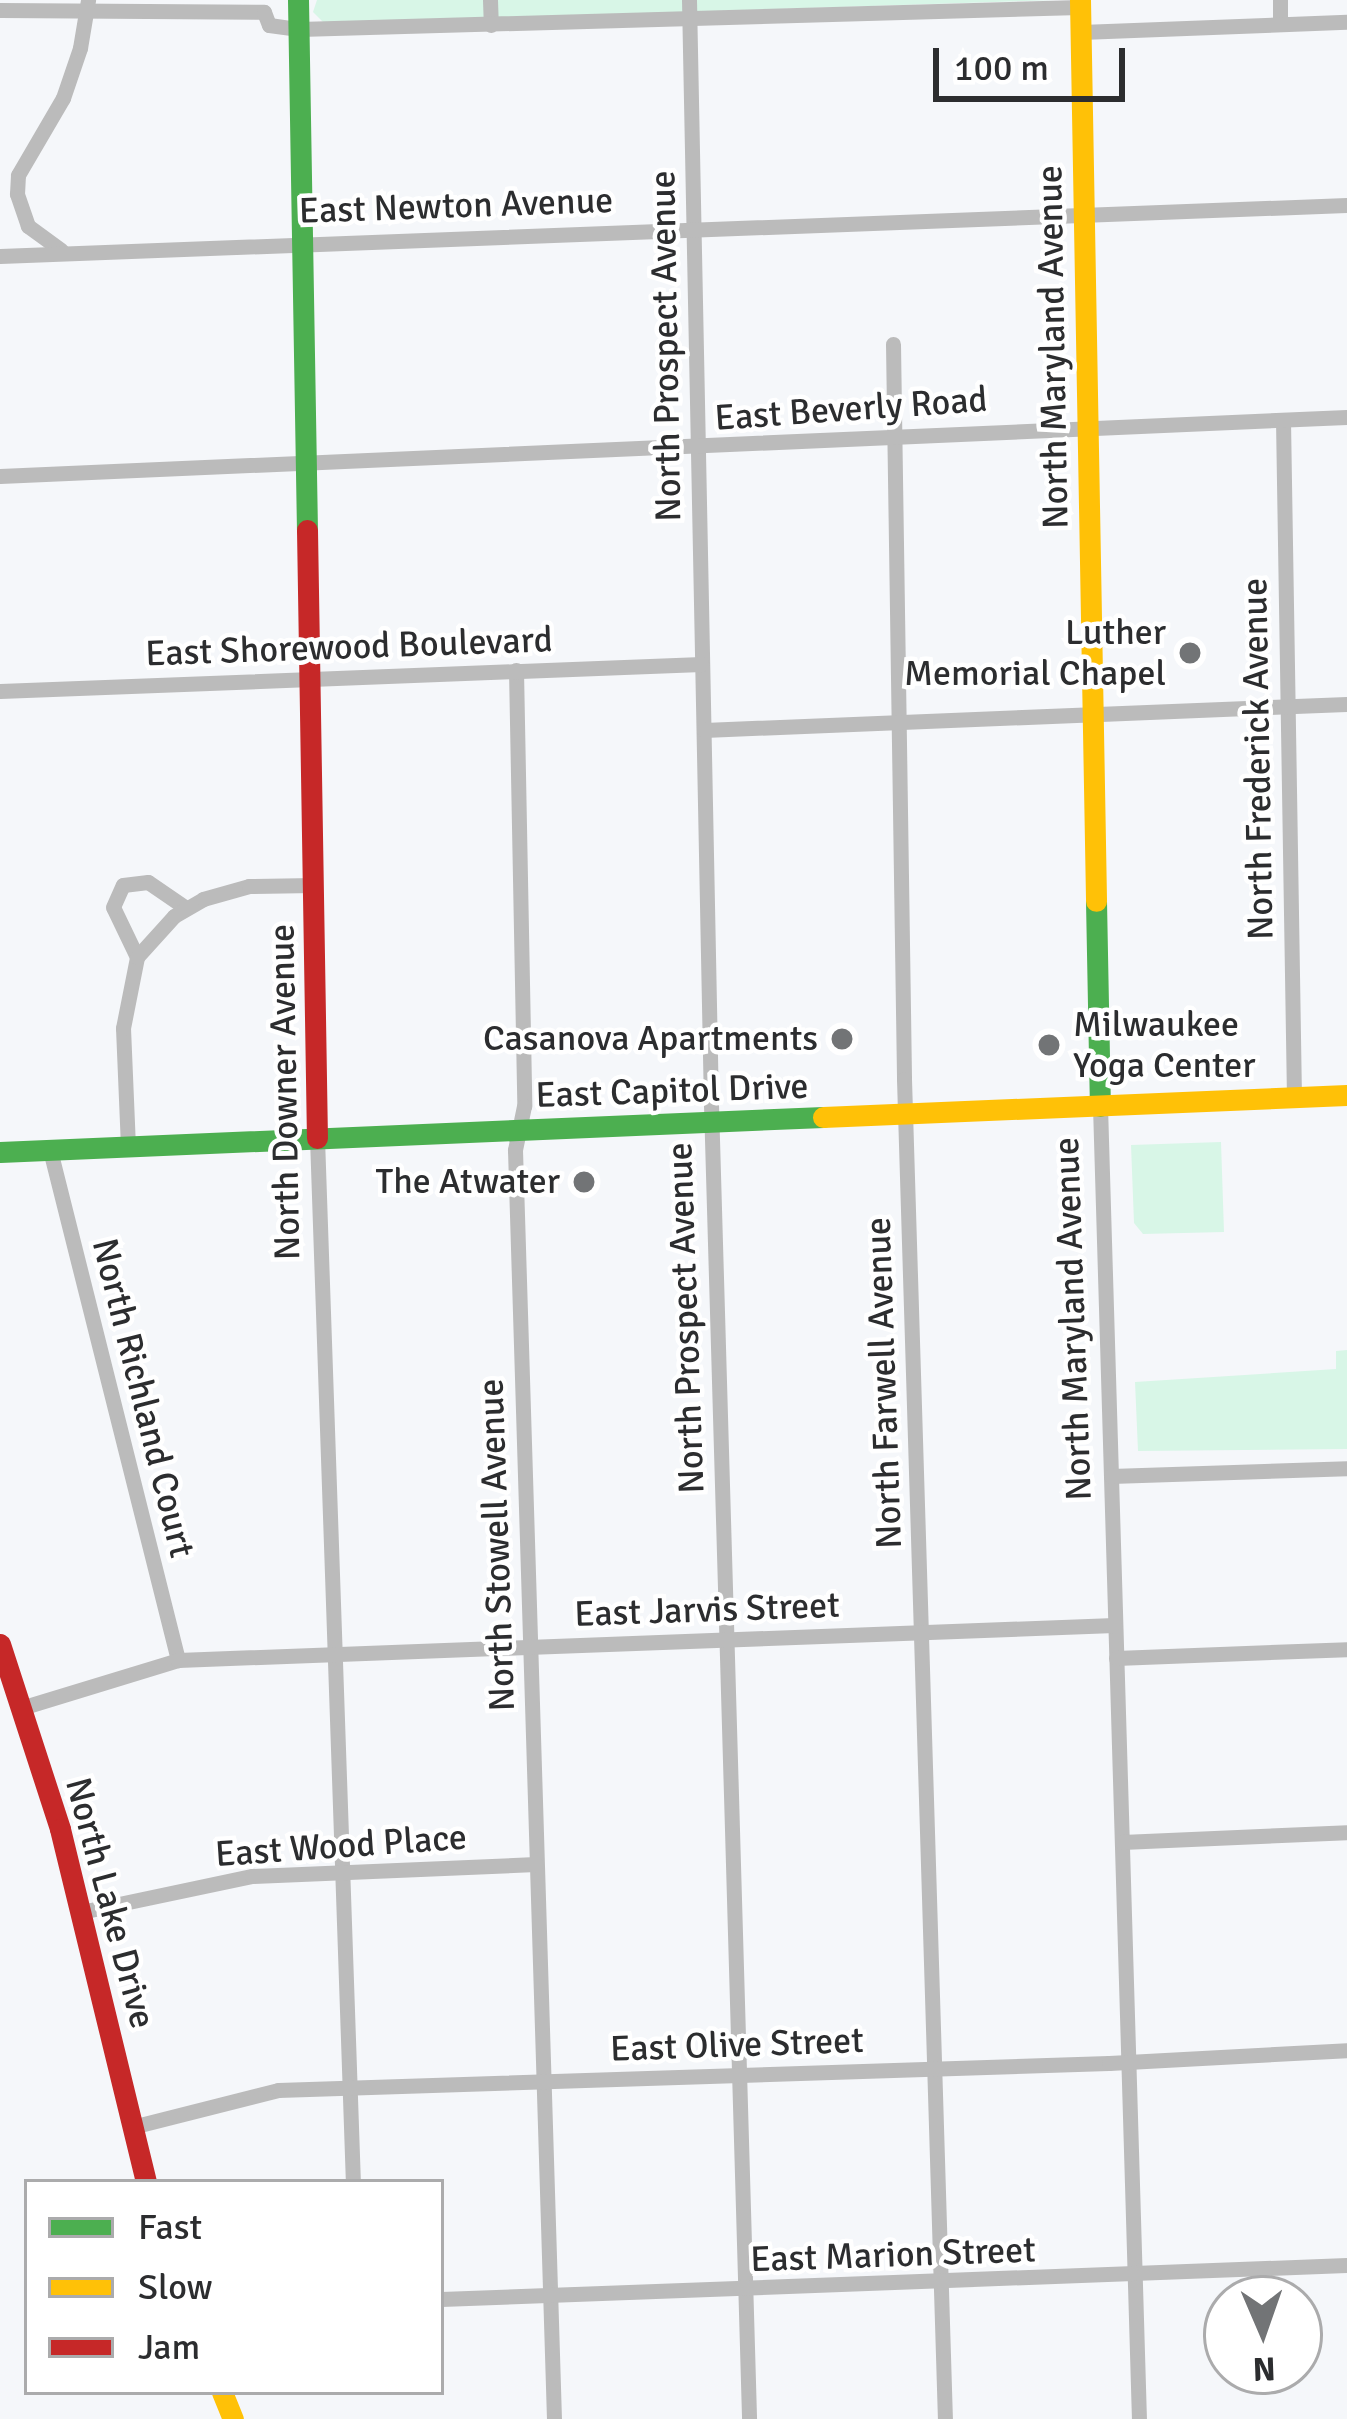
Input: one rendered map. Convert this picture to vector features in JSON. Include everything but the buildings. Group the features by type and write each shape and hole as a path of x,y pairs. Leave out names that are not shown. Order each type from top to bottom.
{"street":[{"name":"North Downer Avenue","path":"298,0 307,242 317,1138 353,2179"},
{"path":"490,0 490,25"},
{"name":"North Prospect Avenue","path":"689,0 711,1122 749,2419"},
{"path":"1280,0 1280,24"},
{"path":"0,10 267,6 269,25 299,29 1080,4"},
{"name":"North Maryland Avenue","path":"1080,4 1100,1106 1139,2419"},
{"path":"0,190 18,176 63,98 87,6"},
{"path":"1081,32 1347,22"},
{"path":"18,176 17,194 28,226 63,251"},
{"name":"East Newton Avenue","path":"0,256 1347,205"},
{"name":"North Farwell Avenue","path":"893,344 905,1114 945,2419"},
{"name":"East Beverly Road","path":"0,476 698,450 718,441 1347,417"},
{"name":"North Frederick Avenue","path":"1283,420 1294,1097"},
{"name":"East Shorewood Boulevard","path":"0,691 700,664"},
{"name":"North Stowell Avenue","path":"516,670 521,1131 516,1169 554,2419"},
{"path":"704,730 1347,704"},
{"path":"137,957 113,908 123,885 148,882 186,908"},
{"path":"128,1147 123,1028 137,957 186,908 226,890 314,885"},
{"name":"East Capitol Drive","path":"0,1153 1347,1095"},
{"name":"North Richland Court","path":"50,1150 178,1660"},
{"path":"1111,1476 1347,1468"},
{"name":"East Jarvis Street","path":"21,1708 178,1660 1114,1625"},
{"name":"North Lake Drive","path":"0,1644 81,1912 145,2179"},
{"path":"1116,1658 1347,1649"},
{"path":"1122,1842 1347,1832"},
{"name":"East Wood Place","path":"81,1912 252,1876 536,1864"},
{"name":"East Olive Street","path":"132,2126 278,2090 1347,2050"},
{"name":"East Marion Street","path":"444,2300 1347,2264"}],"green space":[{"path":"317,0 1054,0 325,24 313,12"},
{"path":"1221,1142 1224,1232 1143,1234 1134,1223 1131,1145"},
{"path":"1347,1350 1347,1449 1138,1451 1135,1382 1336,1369 1336,1351"}],"traffic: fast":[{"path":"298,0 307,530"},
{"path":"1096,901 1100,1106"},
{"path":"0,1152 823,1117"}],"traffic: slow":[{"path":"1080,0 1096,901"},
{"path":"823,1117 1347,1095"},
{"path":"223,2395 233,2419"}],"traffic: jam":[{"path":"307,530 317,1138"},
{"path":"0,1644 60,1829 145,2179"}],"place":[{"name":"Luther Memorial Chapel","path":"1190,653"},
{"name":"Casanova Apartments","path":"842,1039"},
{"name":"Milwaukee Yoga Center","path":"1049,1045"},
{"name":"The Atwater","path":"584,1182"}]}
